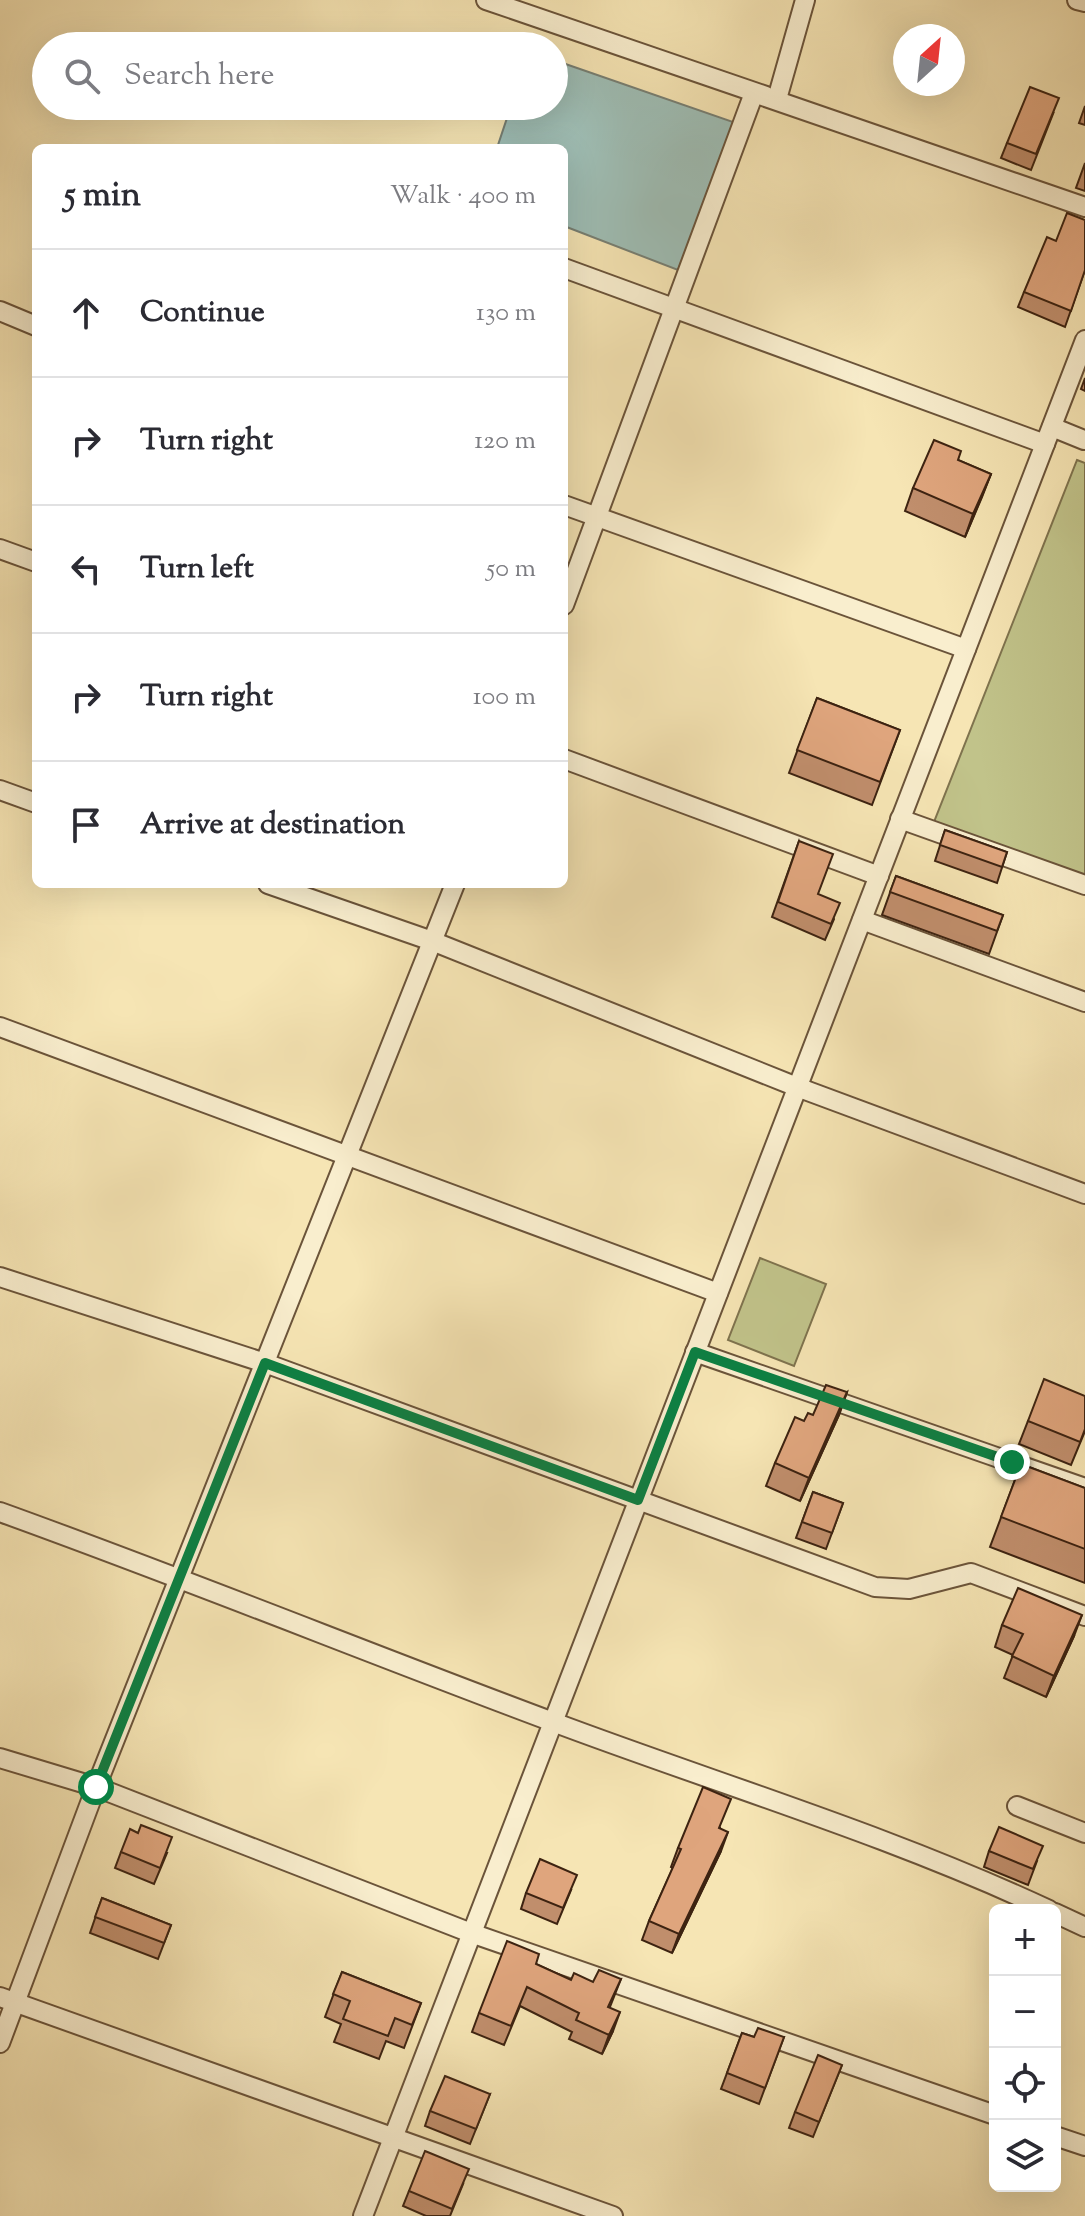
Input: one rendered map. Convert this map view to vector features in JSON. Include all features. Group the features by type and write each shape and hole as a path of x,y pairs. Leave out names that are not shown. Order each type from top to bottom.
{"street":[{"path":"777,99 805,0"},
{"path":"1077,0 1085,2"},
{"path":"493,1 777,99"},
{"path":"754,93 777,99"},
{"path":"754,93 1085,207"},
{"path":"568,594 754,93"},
{"path":"568,269 1048,436 1084,440"},
{"path":"0,311 32,324"},
{"path":"363,2216 1085,340"},
{"path":"568,506 966,649"},
{"path":"0,549 32,561"},
{"path":"568,760 879,876"},
{"path":"0,790 32,802"},
{"path":"900,819 1085,885"},
{"path":"280,888 432,941 797,1087 1085,1194"},
{"path":"0,2043 8,1999 181,1577 453,888"},
{"path":"862,920 1085,1002"},
{"path":"0,1027 718,1293"},
{"path":"0,1277 265,1363 875,1587 909,1589 971,1573 1085,1616"},
{"path":"695,1352 1085,1488"},
{"path":"0,1512 181,1577 552,1722 952,1869 1035,1904"},
{"path":"0,1758 96,1787 471,1933 989,2113"},
{"path":"1017,1806 1085,1833"},
{"path":"1061,1916 1085,1927"},
{"path":"8,1999 613,2216"},
{"path":"1061,2138 1085,2146"}],"green space":[{"path":"1077,460 1085,463 1085,875 934,822"},
{"path":"760,1258 826,1284 794,1366 728,1340"}],"water":[{"path":"568,65 736,123 678,270 568,228 568,144 498,144 506,120 568,120"}],"building":[{"path":"1030,87 1059,98 1036,154 1007,143"},
{"path":"1067,213 1085,220 1085,270 1071,311 1024,292 1047,237 1056,241"},
{"path":"934,440 961,451 958,460 991,474 973,514 913,488"},
{"path":"817,698 900,730 880,782 797,750"},
{"path":"945,830 1007,852 1002,867 940,845"},
{"path":"799,841 833,854 818,894 840,903 831,924 778,902"},
{"path":"896,876 1003,915 997,931 890,892"},
{"path":"1044,1379 1085,1396 1085,1429 1080,1442 1028,1421"},
{"path":"826,1385 847,1392 809,1478 775,1463 795,1417 804,1421 808,1413 813,1415"},
{"path":"1021,1464 1085,1488 1085,1549 1001,1517"},
{"path":"813,1492 843,1503 832,1533 802,1522"},
{"path":"1018,1588 1082,1615 1054,1676 1012,1656 1023,1634 1002,1625"},
{"path":"703,1787 731,1799 719,1828 728,1832 679,1934 649,1921 681,1849 678,1848"},
{"path":"141,1825 172,1837 160,1868 121,1852 130,1829 138,1833"},
{"path":"999,1827 1043,1846 1033,1869 989,1851"},
{"path":"540,1859 577,1875 563,1908 526,1893"},
{"path":"102,1898 171,1925 164,1943 95,1917"},
{"path":"507,1941 539,1954 536,1964 571,1980 574,1973 593,1982 599,1970 621,1979 608,2007 620,2012 609,2035 576,2020 579,2013 527,1987 511,2026 479,2013"},
{"path":"342,1972 421,2003 412,2025 395,2018 388,2036 343,2019 350,2001 333,1994"},
{"path":"758,2028 784,2037 765,2088 727,2073 742,2033 754,2037"},
{"path":"818,2055 842,2065 819,2122 795,2112"},
{"path":"445,2076 490,2094 476,2129 430,2111"},
{"path":"425,2151 469,2169 452,2209 409,2191"}],"route":[{"path":"96,1787 265,1363 638,1500 695,1352 1012,1462"}]}
